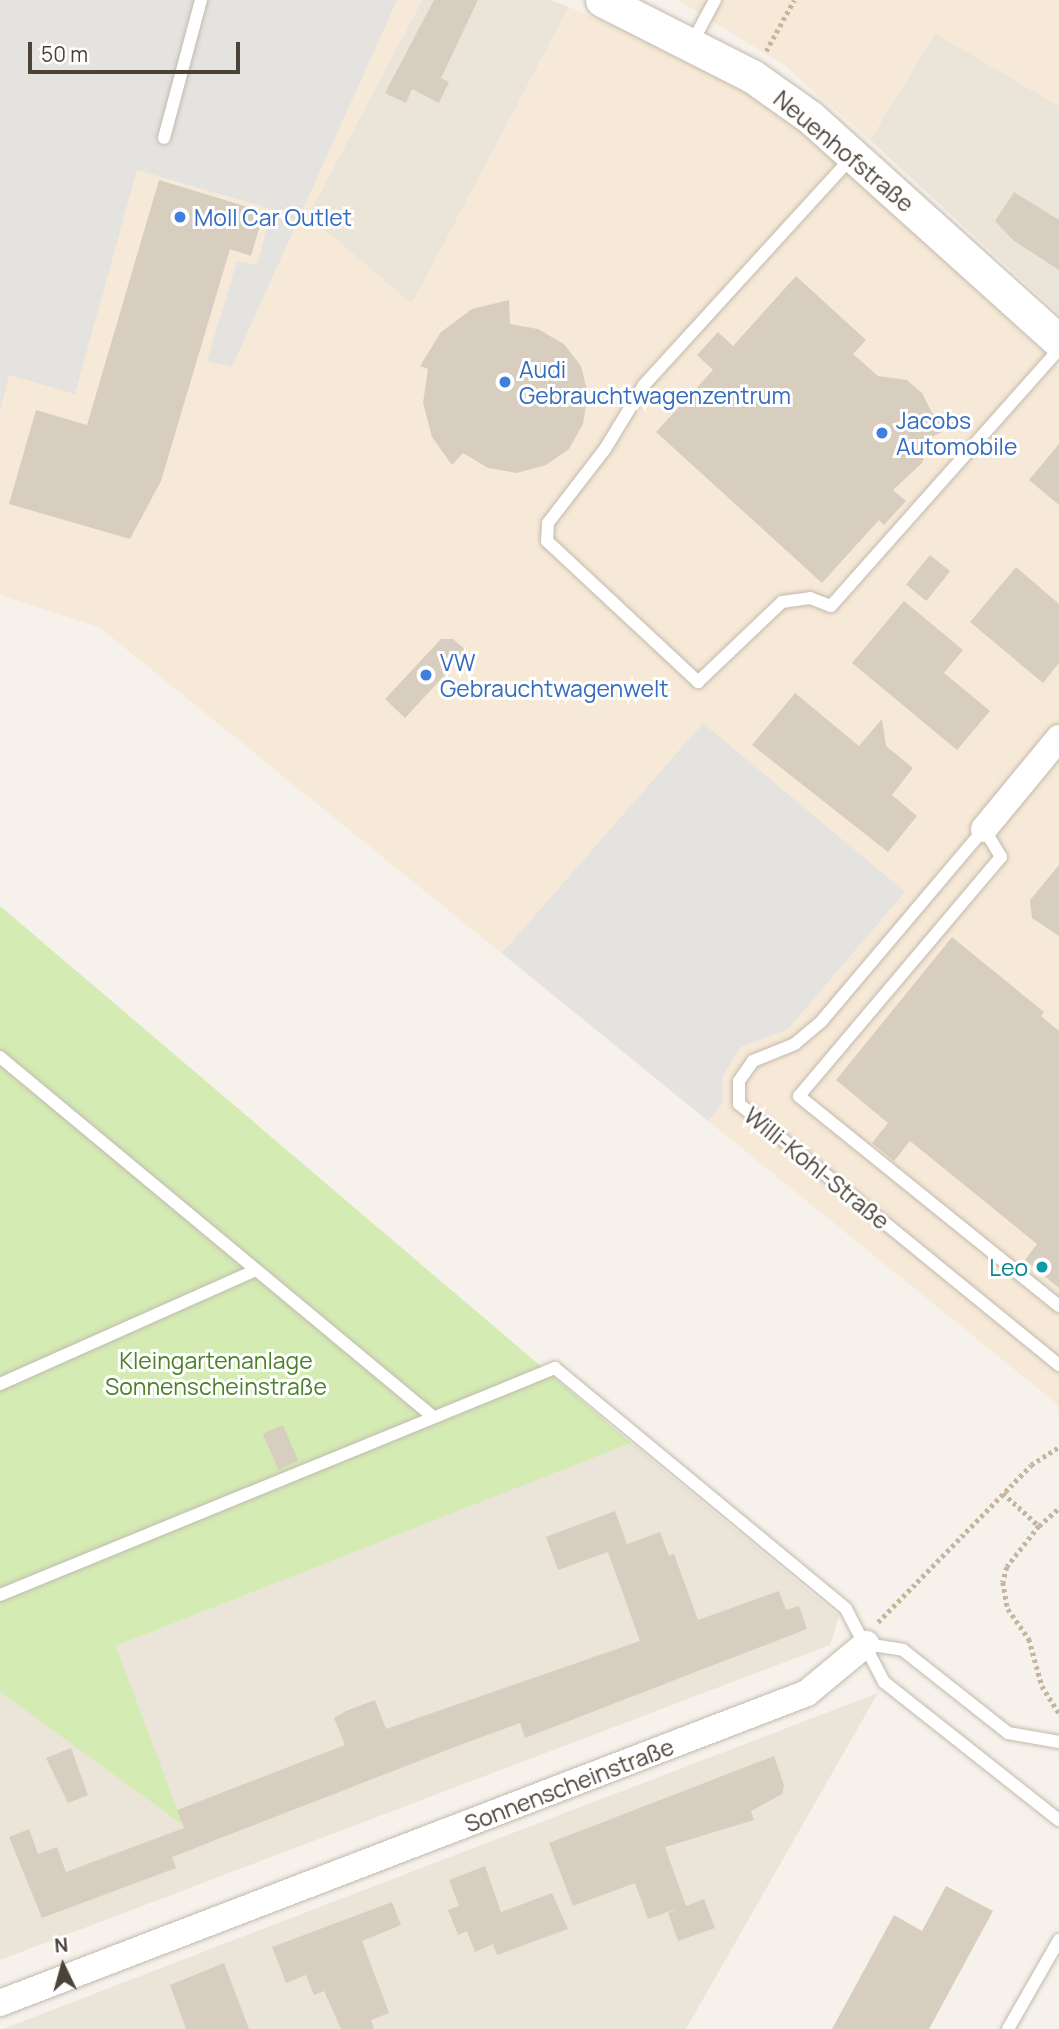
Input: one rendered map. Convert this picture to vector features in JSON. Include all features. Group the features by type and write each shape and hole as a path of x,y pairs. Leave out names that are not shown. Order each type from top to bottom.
{"street":[{"name":"Neuenhofstraße","path":"602,0 692,43 752,76 853,156 1059,341"},
{"path":"984,829 1059,738"},
{"name":"Sonnenscheinstraße","path":"0,2003 807,1693 866,1644"}],"lane":[{"path":"164,138 201,0"},
{"path":"692,43 715,0"},
{"path":"853,156 644,385 605,449 548,523 547,541 698,682 782,602 810,598 831,606 1059,349"},
{"path":"984,829 1001,857 799,1096 1059,1306"},
{"name":"Willi-Kohl-Straße","path":"984,829 822,1021 795,1044 753,1061 739,1081 739,1104 1059,1365"},
{"path":"0,1057 431,1415"},
{"path":"0,1384 256,1270"},
{"path":"0,1595 431,1415 555,1368 846,1609 884,1682 1059,1820"},
{"path":"866,1644 903,1650 1008,1733 1059,1742"},
{"path":"1008,2029 1059,1940"}],"path":[{"path":"752,76 794,0"},
{"path":"866,1644 886,1610 1003,1493 1059,1447"},
{"path":"1003,1493 1039,1526"},
{"path":"1059,1508 1039,1526 1007,1567 1003,1583 1009,1609 1029,1639 1042,1686 1059,1713"}],"shaded area":[{"path":"0,0 422,0 308,216 412,304 569,7 683,56 758,97 848,166 1059,368 1059,1412 1057,1404 99,627 0,595"},
{"path":"0,0 397,0 232,367 207,361 237,261 257,265 272,209 137,170 75,394 9,375 0,411"},
{"path":"422,0 550,0 569,7 412,304 308,216"},
{"path":"678,0 1059,0 1059,106 935,33 870,140 785,66"},
{"path":"935,33 1059,106 1059,314 870,140"},
{"path":"703,723 905,892 788,1029 741,1047 723,1076 722,1104 708,1121 502,953"},
{"path":"631,1443 839,1616 830,1645 0,1960 0,1692 182,1824 116,1646"},
{"path":"878,1693 686,2029 3,2029 239,1938"}],"green space":[{"name":"Kleingartenanlage Sonnenscheinstraße","path":"0,906 631,1443 116,1646 183,1825 0,1692"}],"building":[{"path":"434,0 478,0 441,78 449,82 439,103 412,89 406,103 385,93"},
{"path":"159,180 264,212 251,256 230,249 161,481 130,539 9,504 36,410 87,425"},
{"path":"1014,192 1059,220 1059,270 1014,241 995,221"},
{"path":"796,276 866,340 853,354 878,376 907,380 922,393 932,413 957,424 932,437 922,463 893,490 906,501 884,525 879,520 822,583 656,432 713,370 697,355 718,332 733,346"},
{"name":"Audi Gebrauchtwagenzentrum","path":"509,300 510,324 538,329 564,344 581,366 588,394 583,424 569,449 546,465 517,473 488,468 463,453 452,465 432,437 423,403 428,369 420,366 441,332 472,309"},
{"path":"1059,444 1059,505 1029,480"},
{"path":"930,555 950,571 926,601 906,585"},
{"path":"1016,567 1059,604 1059,663 1043,683 970,622"},
{"path":"904,601 963,650 944,673 990,711 957,750 852,663"},
{"name":"VW Gebrauchtwagenwelt","path":"441,639 453,639 467,651 405,718 385,699"},
{"path":"795,693 859,746 882,719 886,746 913,768 892,795 917,816 888,852 752,745"},
{"path":"1059,865 1059,936 1032,918 1030,900"},
{"path":"952,937 1044,1012 1041,1016 1059,1031 1059,1288 1025,1260 1037,1244 910,1141 894,1161 872,1143 888,1123 836,1080"},
{"path":"283,1425 298,1461 278,1469 263,1434"},
{"path":"615,1511 627,1544 660,1532 669,1556 674,1554 698,1620 779,1591 786,1610 799,1606 807,1629 525,1738 520,1723 460,1745 172,1857 176,1868 42,1918 9,1837 29,1829 38,1854 57,1847 66,1872 184,1828 177,1810 345,1745 334,1718 375,1700 386,1729 640,1641 608,1552 558,1570 546,1537"},
{"path":"71,1748 88,1795 68,1803 46,1758"},
{"path":"774,1756 784,1785 782,1794 751,1811 754,1820 665,1847 686,1906 704,1899 715,1928 678,1941 668,1913 679,1908 648,1919 635,1883 573,1906 549,1843"},
{"path":"485,1866 501,1912 552,1893 568,1929 497,1955 493,1944 475,1952 467,1931 458,1935 448,1910 459,1906 449,1880"},
{"path":"946,1886 993,1911 929,2029 832,2029 894,1915 922,1931"},
{"path":"392,1902 401,1925 362,1941 389,2013 371,2020 374,2029 341,2029 324,1991 314,1995 306,1975 286,1983 272,1947"},
{"path":"224,1963 249,2029 186,2029 170,1985"}],"place":[{"name":"Moll Car Outlet","path":"180,217"},
{"name":"Audi Gebrauchtwagenzentrum","path":"505,382"},
{"name":"Jacobs Automobile","path":"882,433"},
{"name":"VW Gebrauchtwagenwelt","path":"426,675"},
{"name":"Leo","path":"1042,1267"}]}
